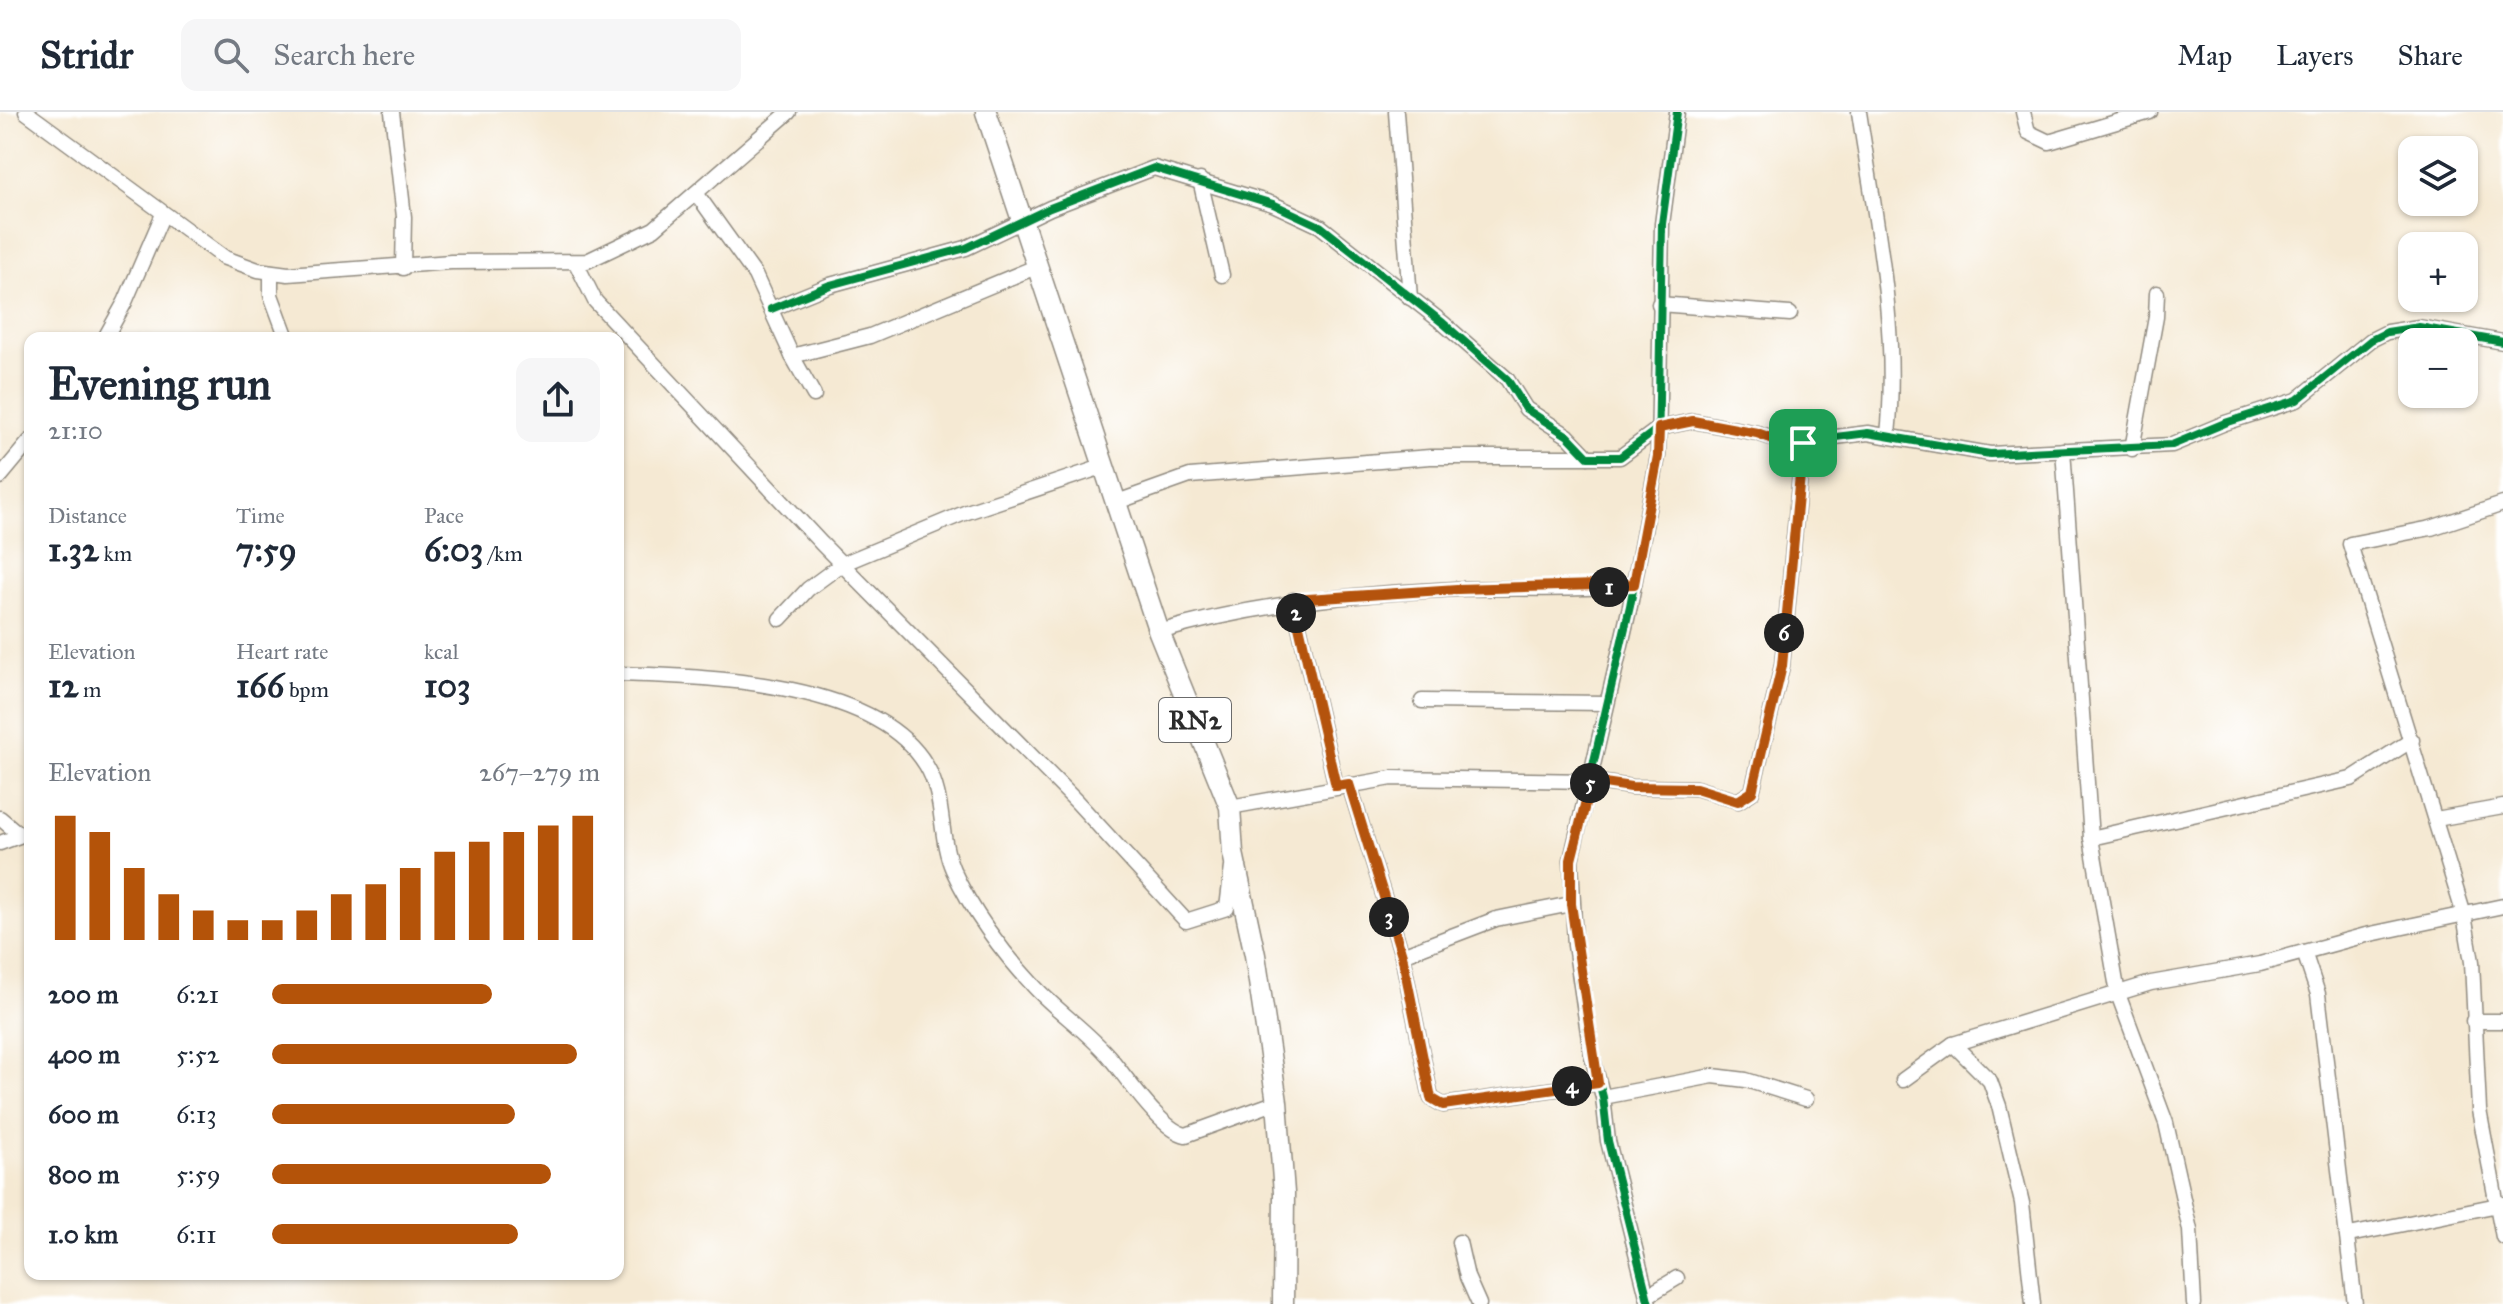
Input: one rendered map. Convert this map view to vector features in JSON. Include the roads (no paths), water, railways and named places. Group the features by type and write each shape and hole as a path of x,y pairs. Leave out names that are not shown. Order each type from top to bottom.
{"highway":[{"name":"RN2","path":"986,112 1159,632 1230,807 1233,853 1255,955 1277,1102 1284,1193 1283,1304"}],"street":[{"path":"26,112 225,258 271,272 403,268 451,262 576,263 636,241 789,112"},
{"path":"392,112 404,217 403,268"},
{"path":"1396,112 1410,298"},
{"path":"1677,112 1665,184 1659,304 1658,456 1634,584 1594,748 1591,781 1571,860 1571,904 1608,1141 1648,1300 1677,1278"},
{"path":"1859,112 1890,320 1892,377 1888,435"},
{"path":"2023,112 2028,132 2049,142 2150,112"},
{"path":"771,309 830,285 966,248 1022,221 1154,168 1273,204 1320,226 1507,379 1526,409 1568,436 1588,457"},
{"path":"1200,180 1222,275"},
{"path":"696,193 755,275 792,356 814,395"},
{"path":"108,332 125,302 163,214"},
{"path":"576,263 595,301 842,564 1077,802 1186,921 1227,908 1233,853"},
{"path":"792,356 870,336 1038,266"},
{"path":"271,272 271,295 285,332"},
{"path":"2132,449 2156,317 2157,293"},
{"path":"1659,304 1790,314"},
{"path":"1117,502 1190,476 1430,457 1620,457 1659,428 1693,421 1757,433 1779,441 1803,443 1868,433 1990,454 2132,449 2181,443 2225,423 2297,400 2371,340 2387,332 2419,327 2503,342"},
{"path":"1230,807 1392,778 1591,781 1631,787 1696,788 1738,801 1752,792 1782,666 1803,443"},
{"path":"0,477 24,448"},
{"path":"2063,450 2091,838 2118,994 2166,1123 2190,1230 2194,1304"},
{"path":"780,619 808,589 842,564 967,512 1105,466"},
{"path":"2503,504 2431,528 2350,544 2464,915 2472,962 2479,1110 2501,1205 2503,1237"},
{"path":"1159,632 1219,614 1293,600 1457,589 1634,584"},
{"path":"1293,600 1342,785 1402,955 1431,1098 1443,1105 1713,1076 1737,1078 1806,1099"},
{"path":"624,674 771,685 825,699 876,719 924,762 937,786 952,869 999,944 1032,985 1103,1049 1166,1123 1186,1135 1277,1102"},
{"path":"1422,701 1607,703"},
{"path":"2091,838 2351,779 2412,740"},
{"path":"2436,819 2503,807"},
{"path":"0,818 24,832"},
{"path":"0,843 24,833"},
{"path":"1402,955 1496,919 1571,904"},
{"path":"1903,1080 1953,1044 2151,983 2304,952 2366,935 2503,906"},
{"path":"2304,952 2318,994 2355,1304"},
{"path":"2473,1021 2503,1021"},
{"path":"1953,1044 1990,1081 1999,1106 2022,1203 2033,1304"},
{"path":"2349,1235 2501,1205"},
{"path":"1459,1242 1467,1277 1479,1304"}]}
